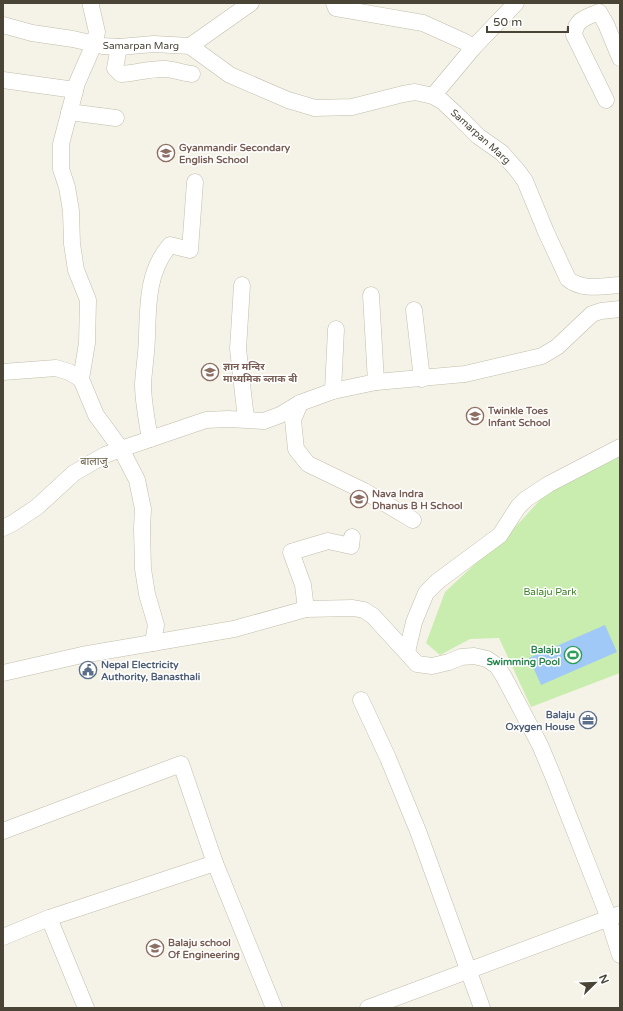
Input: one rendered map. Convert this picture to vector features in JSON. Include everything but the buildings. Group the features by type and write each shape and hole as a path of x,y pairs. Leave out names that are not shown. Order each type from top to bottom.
{"street":[{"path":"91,3 90,6 97,32 94,44 77,83 61,144 61,168 71,211 72,244 76,270 88,300 87,343 81,379 96,415 121,449 137,480 143,509 143,569 147,594 156,625 153,643"},
{"path":"190,46 251,3"},
{"path":"334,3 336,8 423,22 465,42 473,48"},
{"path":"433,96 473,48 516,3"},
{"path":"606,100 574,35 575,26 582,19 599,12 606,24 620,58"},
{"name":"Samarpan Marg","path":"3,25 32,33 119,47 154,44 190,46 230,74 288,100 315,108 352,107 415,92 433,96 442,101 478,136 502,153 517,170 524,181 568,279 574,284 591,287 620,285"},
{"path":"119,47 115,68 121,74 134,74 154,70 166,70 192,74"},
{"path":"3,80 75,90"},
{"path":"69,112 116,118"},
{"path":"150,439 143,383 147,311 153,274 166,249 170,245 190,250 195,182"},
{"path":"242,284 238,349 246,419"},
{"path":"371,295 376,382"},
{"path":"3,528 37,507 74,473 105,455 121,449 206,420 264,420 280,415 300,403 333,392 376,382 465,374 542,356 557,347 592,314 601,310 620,309"},
{"path":"414,310 422,379"},
{"path":"333,392 336,329"},
{"path":"3,372 56,368 69,372 81,379"},
{"path":"300,403 293,420 296,449 308,464 364,491 413,520"},
{"path":"408,652 414,622 426,593 438,581 500,535 518,507 526,499 549,484 620,447"},
{"path":"306,609 303,585 291,552 328,541 351,546 352,537"},
{"path":"3,673 82,654 234,630 306,609 353,608 364,610 373,616 408,652 417,664 432,666 450,662 461,657 474,656 487,659 497,666 504,677 540,745 605,908 614,916 620,955"},
{"path":"361,700 388,758 418,830 467,970 482,1008"},
{"path":"3,831 181,764 215,863 274,1008"},
{"path":"3,937 49,918 215,863"},
{"path":"368,1008 614,916"},
{"path":"49,918 86,1008"}],"green space":[{"name":"Balaju Park","path":"620,454 620,673 531,707 499,638 470,639 440,655 426,643 445,592 519,523 550,489"}],"water":[{"name":"Balaju Swimming Pool","path":"605,625 617,652 541,685 529,658"}],"place":[{"name":"Gyanmandir Secondary English School","path":"166,153"},
{"name":"ज्ञान मन्दिर माध्यमिक ब्लाक बी","path":"210,372"},
{"name":"Twinkle Toes Infant School","path":"475,416"},
{"name":"Nava Indra Dhanus B H School","path":"359,499"},
{"name":"Balaju Swimming Pool","path":"573,655"},
{"name":"Nepal Electricity Authority, Banasthali","path":"88,670"},
{"name":"Balaju Oxygen House","path":"588,720"},
{"name":"Balaju school Of Engineering","path":"155,948"}],"district":[{"name":"बालाजु","path":"94,461"}]}
